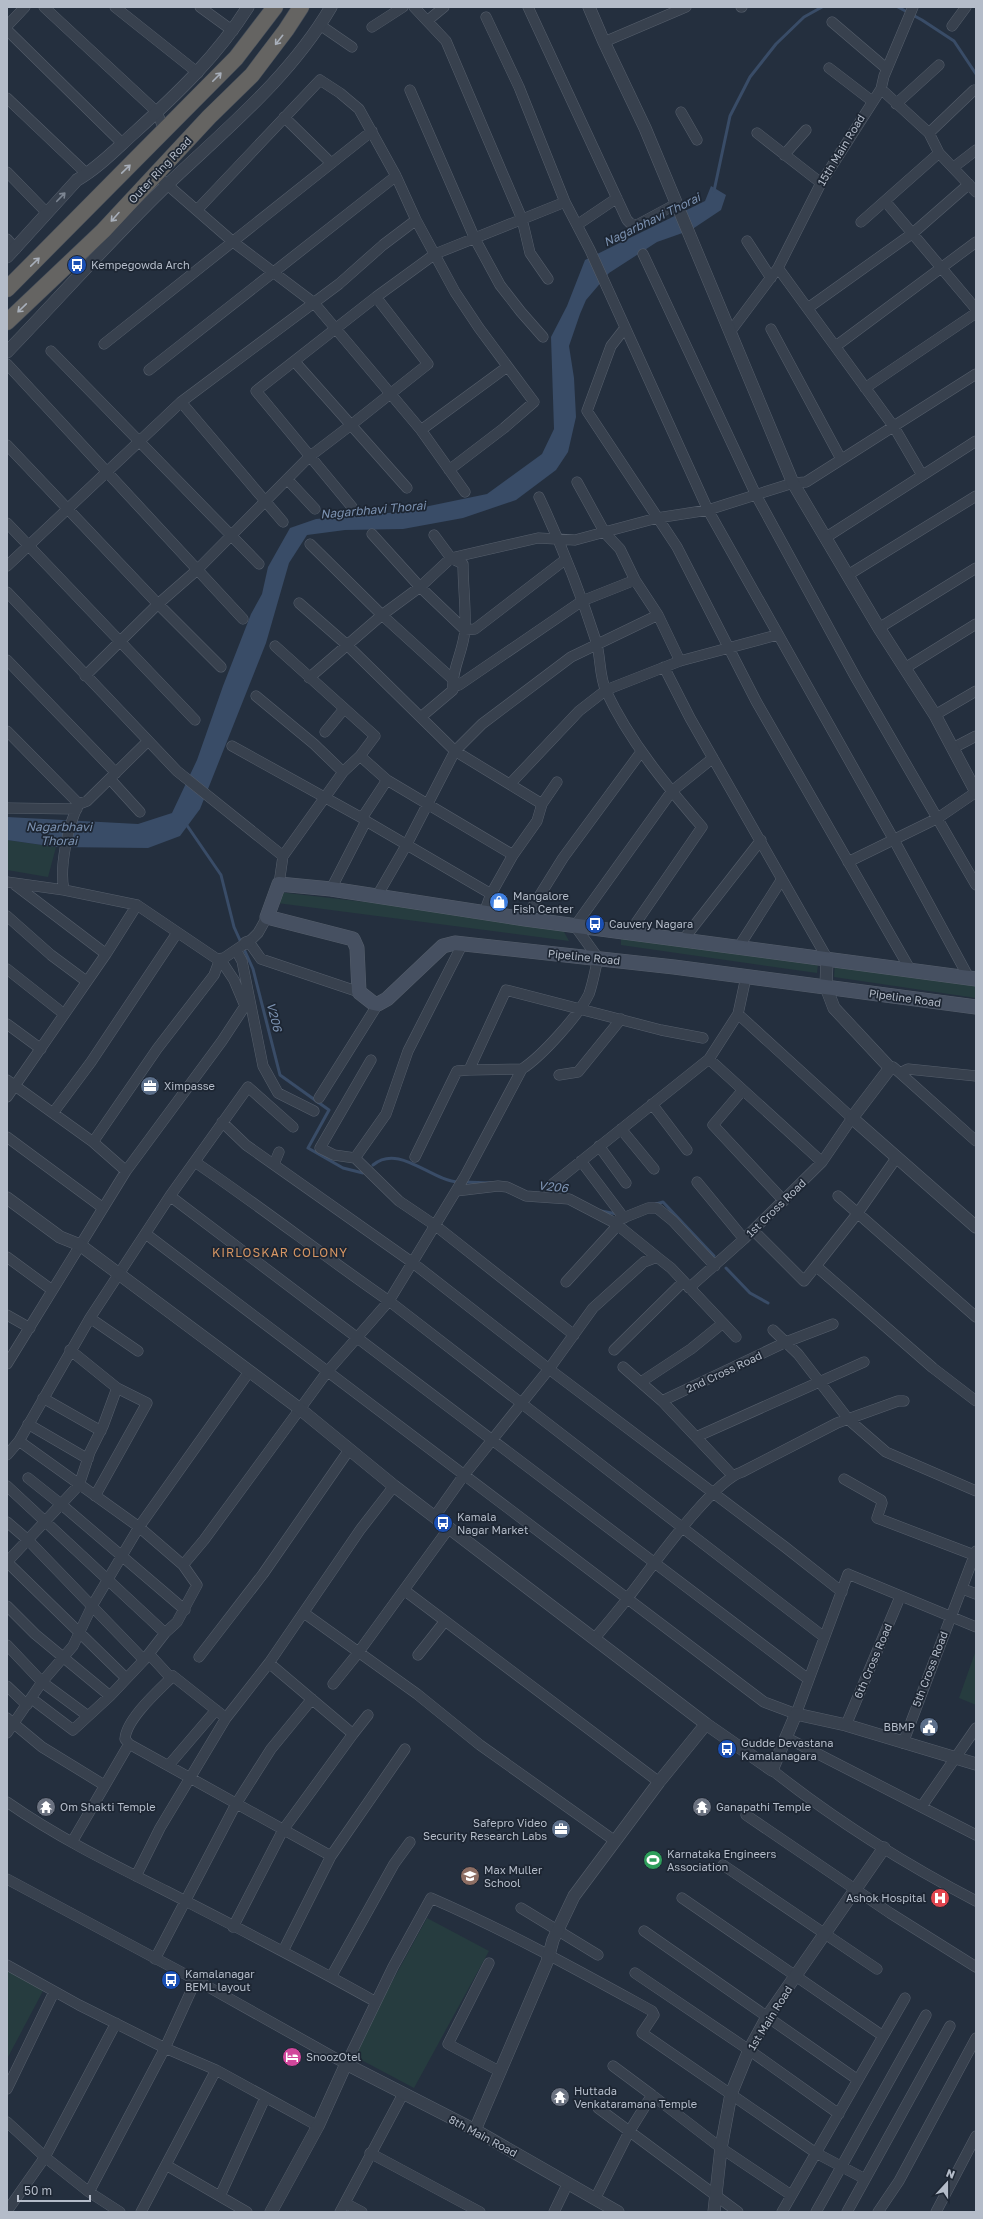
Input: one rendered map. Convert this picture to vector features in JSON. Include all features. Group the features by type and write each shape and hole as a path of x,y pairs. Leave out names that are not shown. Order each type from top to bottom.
{"highway":[{"path":"7,289 236,58 275,7"},
{"name":"Outer Ring Road","path":"7,322 103,231 155,174 252,75 286,30 301,7"}],"main road":[{"path":"378,1004 374,1003 359,992 357,948 353,939 267,917 279,884 331,888 525,919 972,978"},
{"name":"Pipeline Road","path":"378,1004 387,999 443,946 463,943 598,958 976,1007"}],"street":[{"path":"7,26 25,7"},
{"path":"44,7 157,112 164,130"},
{"path":"115,7 198,73"},
{"path":"200,7 233,31"},
{"path":"7,257 16,249 46,212 78,180 122,144 198,73 233,31 248,7"},
{"path":"7,352 167,186 240,117 287,67 320,25 331,7"},
{"path":"372,27 403,7"},
{"path":"414,7 446,42 522,219 530,253 548,279"},
{"path":"427,21 444,7"},
{"path":"528,7 627,220 633,225 678,207"},
{"path":"589,7 645,128 793,483 879,628 935,715 976,792 938,818 848,862"},
{"path":"604,42 686,7"},
{"path":"952,26 966,7"},
{"path":"808,308 973,188 939,153 929,133 881,89 886,70 911,11"},
{"path":"486,17 519,87 565,202 590,250 708,510 777,635 972,978"},
{"path":"832,22 886,70"},
{"path":"320,25 352,47"},
{"path":"7,30 122,144"},
{"path":"896,104 939,65"},
{"path":"829,68 872,101"},
{"path":"197,210 320,80 340,92 359,109 396,176 416,220 455,292 507,367 534,402 504,428 449,470"},
{"name":"15th Main Road","path":"730,332 778,268 821,183 881,89"},
{"path":"410,90 475,239 500,285 543,337"},
{"path":"929,133 974,90"},
{"path":"7,98 87,174"},
{"path":"681,112 696,140"},
{"path":"284,117 331,163"},
{"path":"784,155 806,130"},
{"path":"104,344 372,131"},
{"path":"757,133 821,183"},
{"path":"954,167 976,150"},
{"path":"861,222 939,153"},
{"path":"7,172 46,212"},
{"path":"155,174 232,241 272,273 314,303 422,430 464,492"},
{"path":"149,370 396,176"},
{"path":"577,225 617,198"},
{"path":"885,201 976,309"},
{"path":"352,507 256,391 295,362 376,297 435,254 565,202"},
{"path":"7,566 181,402 314,303 416,220"},
{"path":"7,239 16,249"},
{"path":"747,241 771,278"},
{"path":"836,346 976,242"},
{"path":"643,254 756,495 856,678 976,885"},
{"path":"778,268 894,427 922,475"},
{"path":"85,676 158,604 197,570 286,479 310,457 428,364 376,297"},
{"path":"866,388 976,312"},
{"path":"625,328 611,346 587,411 677,547 728,649 911,971"},
{"path":"771,329 841,460"},
{"path":"51,351 259,564"},
{"path":"295,362 408,488"},
{"path":"7,364 243,619"},
{"path":"422,430 507,367"},
{"path":"309,678 382,615 420,587 451,558 538,538 575,540 657,518 708,510 793,483 806,482 976,374"},
{"path":"181,402 283,522"},
{"path":"825,538 976,441"},
{"path":"7,445 158,604 221,667"},
{"path":"286,479 315,509"},
{"path":"577,482 605,533 620,549 636,580 658,615 680,661"},
{"path":"848,575 976,496"},
{"path":"539,497 559,539 582,601 596,643 606,690 641,752 702,827 629,933"},
{"path":"7,523 195,720"},
{"path":"372,534 420,587 465,630 476,629 566,559"},
{"path":"421,717 453,690 452,679 465,630 463,564 451,558 434,535"},
{"path":"310,544 382,615 459,685 582,601 636,580"},
{"path":"879,628 976,568"},
{"path":"7,592 85,676 185,777 283,856"},
{"path":"299,603 347,646 455,751 542,804"},
{"path":"377,896 407,844 455,751 482,724 513,699 571,657 596,643 658,615"},
{"path":"905,668 976,624"},
{"path":"510,784 579,711 606,690 680,661 777,635"},
{"path":"275,646 375,736 360,756 343,772 283,856 279,884"},
{"path":"7,660 113,776 140,812"},
{"path":"664,667 713,758 761,840 826,958 826,987 834,1008 895,1071 976,1141"},
{"path":"935,715 976,691"},
{"path":"256,696 314,744 343,772"},
{"path":"325,732 344,709"},
{"path":"7,731 78,806"},
{"path":"953,748 976,736"},
{"path":"9,805 78,806 87,801 148,741"},
{"path":"232,746 407,844 491,894"},
{"path":"525,919 563,858 641,752"},
{"path":"360,756 387,780 426,805 513,855"},
{"path":"415,1156 457,1071 522,1069 532,1063 581,1008 589,993 598,958 575,926 672,791 713,758"},
{"path":"331,888 364,820 387,780"},
{"path":"484,913 491,894 513,855 537,821 542,804 557,782"},
{"path":"64,890 61,879 71,825 78,806"},
{"path":"683,940 761,840"},
{"path":"738,948 782,879"},
{"path":"7,1364 126,1171 222,1041 245,1006 234,980 220,959 214,957 177,933 137,905 64,890 10,882"},
{"path":"10,882 106,954"},
{"path":"7,1098 11,1083 41,1049 86,981 106,954 137,905"},
{"path":"7,916 40,946 86,981"},
{"path":"93,1142 157,1049 214,975 220,959 242,946 258,933 267,917"},
{"path":"53,1113 92,1062 177,933"},
{"path":"355,1158 386,1114 408,1051 463,943"},
{"path":"242,946 262,959 359,992"},
{"path":"242,946 242,961 263,1066 278,1093 314,1111"},
{"path":"7,969 64,1014"},
{"path":"550,1186 709,1059 738,1014 746,977"},
{"path":"469,1070 506,990 581,1008 661,1030 703,1038"},
{"path":"319,1098 378,1004"},
{"path":"738,1014 852,1118 976,1227"},
{"path":"559,1075 578,1072 621,1019"},
{"path":"7,1024 41,1049"},
{"path":"709,1059 742,1091 822,1162"},
{"path":"371,1060 320,1148 334,1154 355,1158 399,1201 436,1226 574,1335"},
{"path":"183,1565 204,1540 327,1372 356,1336 389,1301 460,1185 522,1069"},
{"path":"895,1071 908,1069 976,1076"},
{"name":"1st Cross Road","path":"614,1350 686,1285 715,1266 784,1201 822,1162 852,1118 895,1071"},
{"path":"11,1083 93,1142 126,1171"},
{"path":"7,1455 19,1441 70,1350 90,1318 120,1275 170,1196 248,1087 293,1126"},
{"path":"742,1091 713,1126 784,1201"},
{"path":"652,1104 687,1150"},
{"path":"222,1122 246,1145 413,1263 549,1369 714,1492 842,1592"},
{"path":"621,1129 654,1169"},
{"path":"7,1136 103,1208"},
{"path":"599,1146 626,1183"},
{"path":"274,1164 279,1152"},
{"path":"753,1230 804,1281 857,1214 897,1157"},
{"path":"581,1161 618,1221 686,1285 736,1338"},
{"path":"195,1162 244,1195 328,1258 389,1301 824,1637"},
{"path":"697,1182 744,1239"},
{"path":"460,1185 507,1187 526,1196 569,1199 618,1221"},
{"path":"170,1196 808,1679"},
{"path":"838,1196 976,1317"},
{"path":"7,1198 60,1237 80,1245 300,1409 394,1486 706,1724 772,1770 796,1789 884,1848 976,1901"},
{"path":"566,1282 618,1221 648,1208 658,1208 673,1220 715,1266"},
{"path":"146,1234 627,1600 764,1702 796,1714 846,1725 976,1764"},
{"path":"7,1257 52,1290"},
{"path":"435,1516 464,1476 549,1369 593,1308 644,1262 657,1257"},
{"path":"816,1266 933,1368 976,1401"},
{"path":"7,1315 30,1328"},
{"path":"90,1318 138,1352"},
{"path":"641,1382 691,1349 722,1323"},
{"name":"2nd Cross Road","path":"662,1401 786,1342 832,1324"},
{"path":"773,1330 798,1354 849,1420 886,1452 976,1491"},
{"path":"70,1350 117,1388 147,1403 95,1496"},
{"path":"696,1437 820,1383 864,1362"},
{"path":"623,1367 662,1401 732,1475"},
{"path":"7,1733 11,1721 29,1702 42,1682 65,1658 73,1646 78,1632 92,1606 139,1527 249,1372"},
{"path":"117,1388 79,1485 62,1505 7,1562 126,1678"},
{"path":"43,1398 100,1431"},
{"path":"594,1639 627,1600 683,1527 714,1492 732,1475 742,1472 837,1423 849,1420 898,1401 904,1401"},
{"path":"28,1424 88,1459"},
{"path":"7,1686 73,1730 110,1696 146,1657 165,1633 177,1622 185,1610 197,1584 183,1565 139,1527 19,1441"},
{"path":"199,1657 263,1574 349,1450"},
{"path":"28,1478 62,1505 185,1610"},
{"path":"844,1479 881,1500 882,1503 876,1518 975,1553"},
{"path":"7,1486 165,1633"},
{"path":"136,1876 160,1828 226,1718 268,1663 360,1530 394,1486"},
{"path":"7,1522 28,1540 92,1606 170,1678"},
{"path":"334,1684 449,1528"},
{"name":"5th Cross Road","path":"902,1743 975,1553"},
{"path":"772,1770 787,1738 848,1574 900,1597 976,1627"},
{"path":"962,1589 976,1594"},
{"path":"404,1590 659,1782"},
{"name":"6th Cross Road","path":"846,1725 900,1597"},
{"path":"7,1606 34,1634 110,1696"},
{"path":"304,1613 417,1694 480,1746 614,1841"},
{"path":"418,1654 445,1621"},
{"path":"7,1646 42,1682 88,1716"},
{"path":"268,1663 353,1734"},
{"path":"226,1718 173,1676 131,1722 125,1733 125,1739 129,1744 331,1856"},
{"path":"155,1959 236,1804 272,1749 312,1699"},
{"path":"169,1766 216,1710"},
{"path":"233,1927 283,1830 353,1734 368,1716"},
{"path":"11,1721 42,1747 104,1785"},
{"path":"475,2130 558,1930 574,1896 659,1782 706,1724"},
{"path":"922,1806 976,1728"},
{"path":"787,1738 976,1835"},
{"path":"72,1842 129,1744"},
{"path":"283,1951 331,1856 405,1749"},
{"path":"7,1802 42,1827 233,1927 283,1951 376,2002"},
{"path":"746,1816 890,1913 976,1967"},
{"path":"331,1977 394,1864 410,1842"},
{"name":"1st Main Road","path":"714,2212 721,2148 731,2094 749,2050 767,2018 884,1848"},
{"path":"723,1864 877,1969"},
{"path":"7,1879 196,1980 346,2064"},
{"path":"271,2212 318,2126 376,2002 431,1898 474,1916 549,1954 652,2011 654,2015 642,2033 816,2153 865,2179"},
{"path":"682,1898 883,2036"},
{"path":"520,1908 598,1955"},
{"path":"644,1931 858,2080"},
{"path":"489,1963 448,2044 499,2071"},
{"path":"7,1965 54,1992 164,2048 216,2070 318,2126"},
{"path":"635,1973 749,2050 839,2114"},
{"path":"89,2192 164,2048 196,1980"},
{"path":"7,2089 54,1992"},
{"path":"782,2212 905,1998"},
{"path":"816,2212 926,2015"},
{"path":"7,2211 45,2157 116,2023"},
{"path":"847,2212 916,2090 950,2026"},
{"path":"878,2212 899,2181 973,2050 976,2038"},
{"name":"8th Main Road","path":"346,2064 475,2130 618,2212"},
{"path":"613,2066 721,2148 791,2195"},
{"path":"141,2212 216,2070"},
{"path":"362,2212 342,2207 403,2094"},
{"path":"595,2199 628,2132 652,2095"},
{"path":"220,2196 266,2098"},
{"path":"598,2108 628,2132 738,2212"},
{"path":"7,2122 45,2157 89,2192 120,2212"},
{"path":"936,2212 976,2136"},
{"path":"370,2153 480,2212"},
{"path":"166,2165 247,2212"},
{"path":"554,2212 568,2183"}],"green space":[{"path":"7,840 56,847 48,877 7,870"},
{"path":"278,892 462,913 563,930 569,941 277,903"},
{"path":"621,936 818,964 817,973 621,945"},
{"path":"835,964 976,984 976,998 834,977"},
{"path":"976,1650 976,1705 959,1698"},
{"path":"427,1918 489,1951 414,2088 352,2055"},
{"path":"7,1968 44,1989 7,2059"}],"water":[{"name":"Nagarbhavi Thorai","path":"711,186 726,195 721,210 691,230 657,242 609,273 586,300 569,346 574,378 576,417 568,452 556,470 516,500 463,518 403,529 345,530 307,535 289,563 266,643 200,809 180,836 148,848 56,847 7,840 7,817 138,824 172,813 197,760 223,686 251,614 262,594 268,567 290,528 316,519 400,512 487,494 542,454 554,429 551,337 567,306 585,260 705,201"}],"waterway":[{"name":"Nagarbhavi Thorai","path":"714,191 730,116 750,77 776,44 804,17 822,7"},
{"path":"898,7 922,20 954,41 976,74"},
{"name":"V206","path":"186,824 221,875 234,927 253,969 280,1075 329,1110 308,1148 343,1168 363,1173"},
{"name":"V206","path":"373,1165 383,1159 393,1158 404,1160 437,1176 459,1182"},
{"name":"V206","path":"464,1182 491,1183"},
{"name":"V206","path":"656,1204 663,1202 714,1256"},
{"name":"V206","path":"601,1211 617,1214"},
{"name":"V206","path":"726,1268 750,1293 768,1303"}],"place":[{"name":"Kempegowda Arch","path":"77,265"},
{"name":"Mangalore Fish Center","path":"499,902"},
{"name":"Cauvery Nagara","path":"595,924"},
{"name":"Ximpasse","path":"150,1086"},
{"name":"Kamala Nagar Market","path":"443,1523"},
{"name":"BBMP","path":"929,1727"},
{"name":"Gudde Devastana Kamalanagara","path":"727,1749"},
{"name":"Om Shakti Temple","path":"46,1807"},
{"name":"Ganapathi Temple","path":"702,1807"},
{"name":"Safepro Video Security Research Labs","path":"561,1829"},
{"name":"Karnataka Engineers Association","path":"653,1860"},
{"name":"Max Muller School","path":"470,1876"},
{"name":"Ashok Hospital","path":"940,1898"},
{"name":"Kamalanagar BEML layout","path":"171,1980"},
{"name":"SnoozOtel","path":"292,2057"},
{"name":"Huttada Venkataramana Temple","path":"560,2097"}],"district":[{"name":"KIRLOSKAR COLONY","path":"280,1253"}]}
